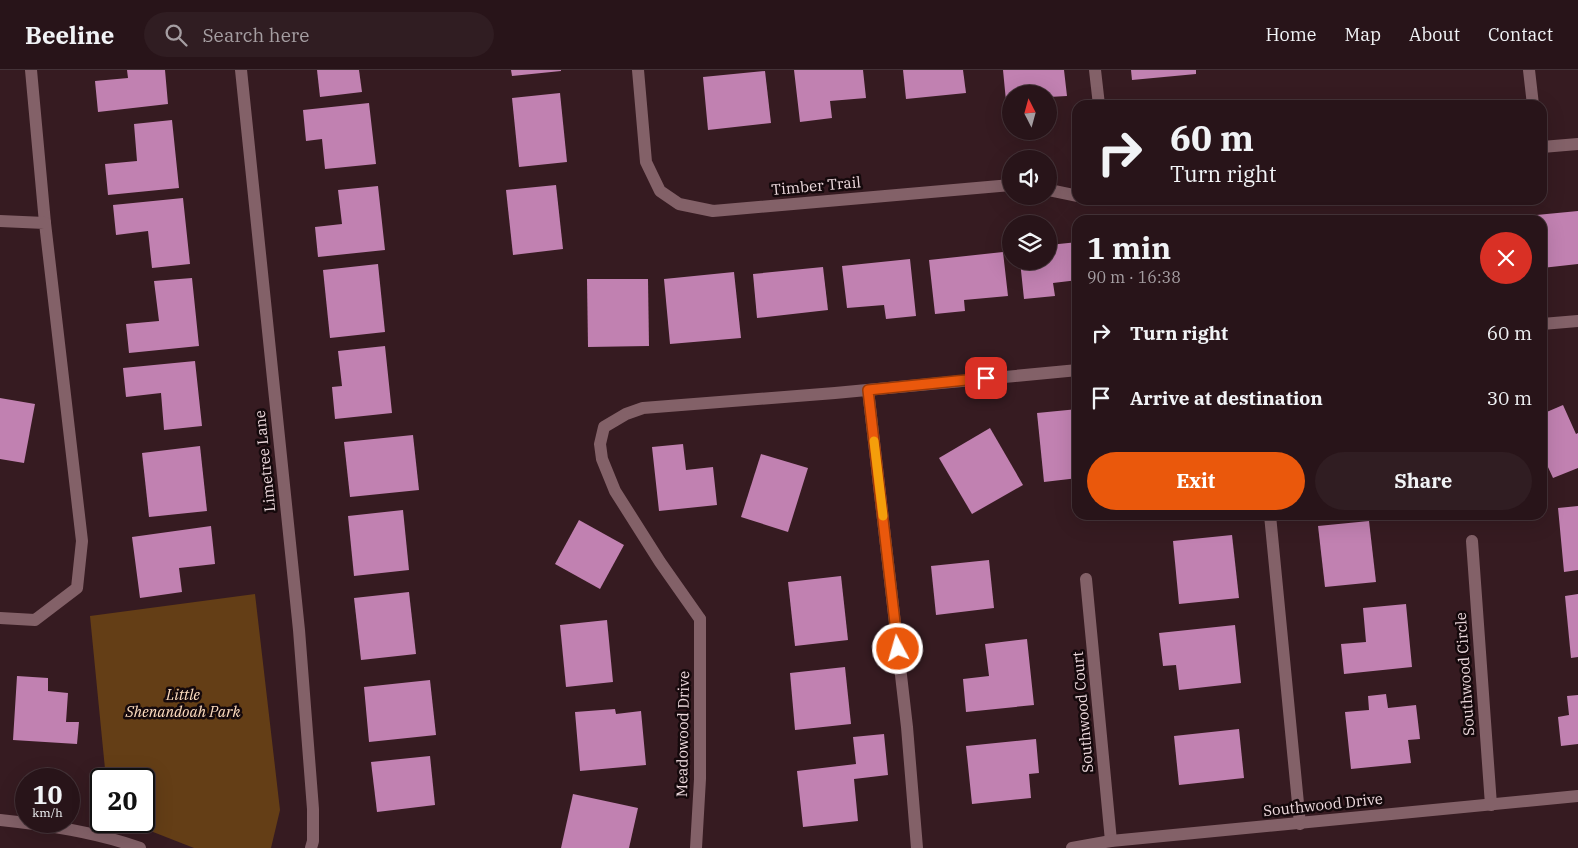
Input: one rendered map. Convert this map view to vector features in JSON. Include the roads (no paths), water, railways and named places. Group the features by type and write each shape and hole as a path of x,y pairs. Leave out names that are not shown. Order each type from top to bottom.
{"street":[{"path":"0,618 35,620 78,588 82,541 45,223 30,70"},
{"name":"Limetree Lane","path":"241,70 299,630 313,808 313,841 311,848"},
{"name":"Timber Trail","path":"638,70 646,162 660,191 678,204 714,211 1002,186"},
{"path":"1095,70 1098,100"},
{"path":"1530,70 1533,100"},
{"path":"1547,147 1578,144"},
{"path":"1057,192 1072,195"},
{"path":"0,220 45,223"},
{"path":"1547,324 1578,321"},
{"path":"917,848 906,717 868,390 1072,371"},
{"name":"Meadowood Drive","path":"696,848 700,779 700,619 660,562 615,490 602,458 600,444 604,427 626,414 643,408 868,390"},
{"path":"1270,520 1300,824"},
{"name":"Southwood Circle","path":"1472,541 1491,805"},
{"name":"Southwood Court","path":"1086,579 1111,842"},
{"name":"Southwood Drive","path":"1072,848 1111,842 1578,796"},
{"path":"0,820 37,824 121,841 140,848"}],"park label":[{"name":"Little Shenandoah Park","path":"183,704"}]}
